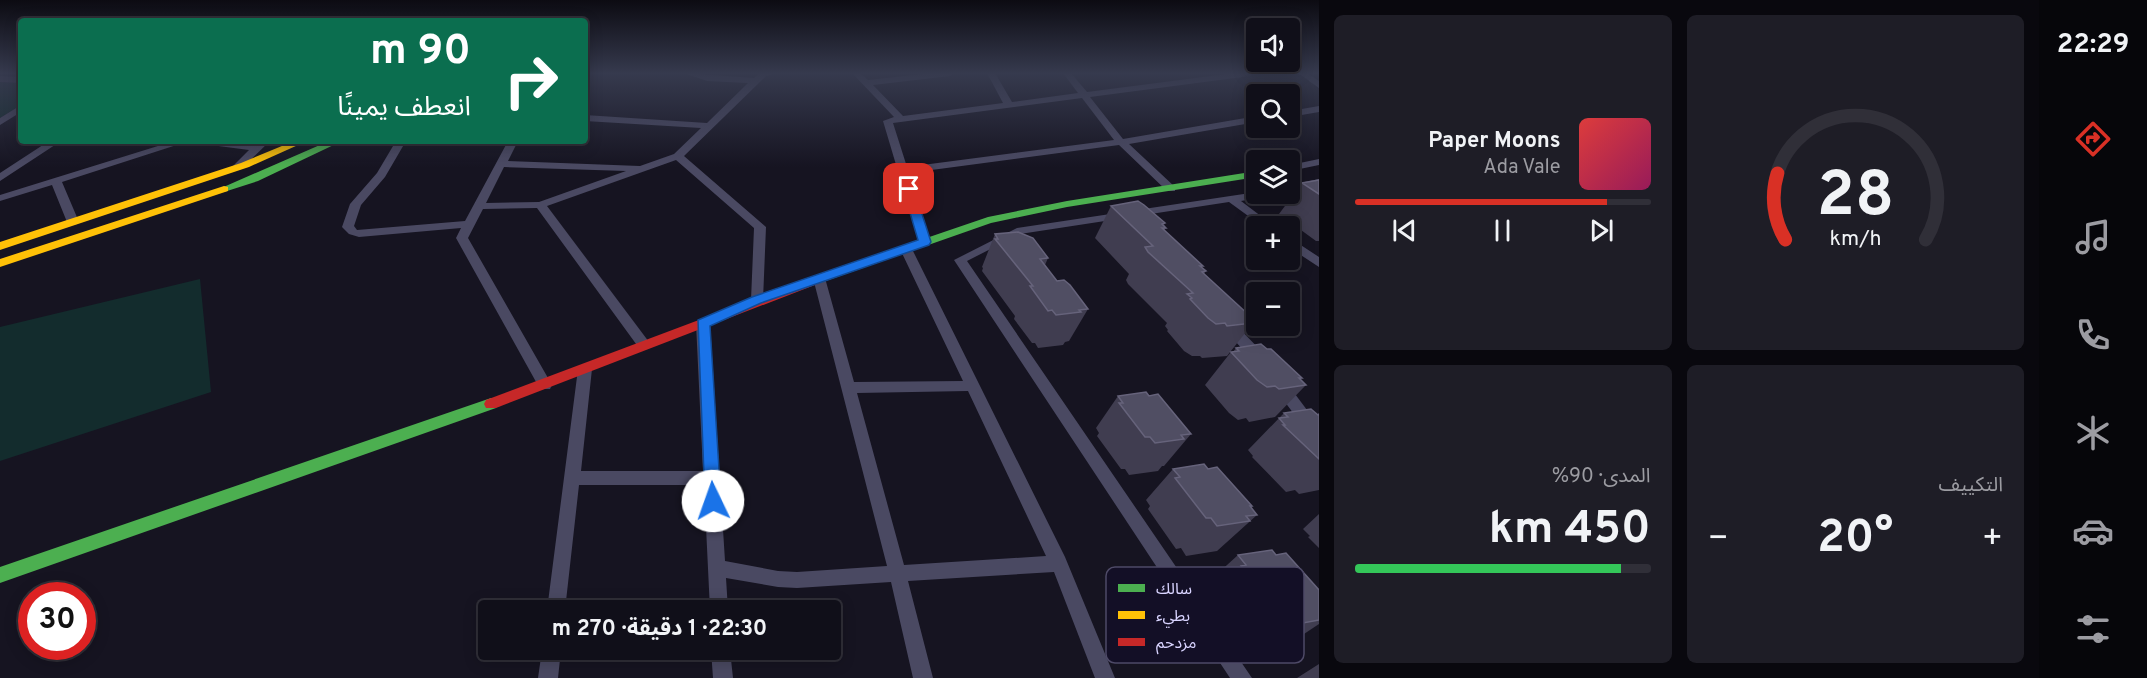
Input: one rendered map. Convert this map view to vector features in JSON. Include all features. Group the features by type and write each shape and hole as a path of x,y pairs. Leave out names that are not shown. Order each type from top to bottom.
{"street":[{"path":"478,206 540,205 678,156 731,105"},
{"path":"888,105 902,119"},
{"path":"925,242 888,121 1009,105"},
{"path":"1091,105 1121,142 1172,189"},
{"path":"1300,112 1319,109"},
{"path":"0,122 18,110"},
{"path":"1303,111 1319,122"},
{"path":"588,118 708,126"},
{"path":"903,171 1121,142 1246,121"},
{"path":"0,178 51,144"},
{"path":"0,198 174,144"},
{"path":"0,246 237,167 295,144"},
{"path":"0,263 254,179 330,144"},
{"path":"399,144 390,162 355,203 349,214 348,226 352,232 359,234 470,224"},
{"path":"511,144 462,238 545,385"},
{"path":"237,167 261,145"},
{"path":"678,156 760,227 757,300"},
{"path":"1300,166 1319,162"},
{"path":"500,164 644,168"},
{"path":"0,574 545,385 757,300 988,220 1067,204 1246,176"},
{"path":"56,180 74,222"},
{"path":"1300,186 1319,182"},
{"path":"1167,567 960,261 1017,231 1132,220 1246,197"},
{"path":"1233,200 1255,216"},
{"path":"540,205 644,345"},
{"path":"906,249 1059,563 1105,678"},
{"path":"1300,249 1319,263"},
{"path":"819,278 923,678"},
{"path":"1221,316 1269,371 1319,437"},
{"path":"703,323 719,600"},
{"path":"557,600 585,369"},
{"path":"849,388 973,386"},
{"path":"572,478 712,478"},
{"path":"717,568 797,580 897,571 1059,563"},
{"path":"548,678 551,660"},
{"path":"722,660 723,678"},
{"path":"1232,663 1242,678"}],"green space":[{"path":"0,105 18,105 18,107 0,118"},
{"path":"200,279 211,392 0,461 0,327"}],"building":[{"path":"1319,180 1319,194 1302,183"},
{"path":"1138,201 1165,223 1162,224 1166,228 1162,228 1203,266 1200,266 1206,271 1202,272 1246,312 1246,324 1227,326 1225,323 1216,324 1208,318 1187,294 1193,293 1145,247 1153,246 1111,206"},
{"path":"1018,232 1033,238 1048,258 1040,259 1057,281 1064,280 1070,285 1088,309 1056,315 1052,310 1048,311 1030,286 1033,286 995,239 998,239 995,234"},
{"path":"1261,344 1271,349 1302,378 1299,378 1306,385 1279,389 1275,386 1267,387 1257,380 1231,352 1239,351 1236,348"},
{"path":"1146,392 1149,396 1158,394 1191,434 1181,435 1184,439 1155,443 1150,437 1145,437 1119,403 1123,403 1118,396"},
{"path":"1311,409 1319,414 1319,459 1283,425 1285,425 1279,418 1288,417 1284,413"},
{"path":"1204,464 1208,469 1217,467 1252,506 1250,506 1257,515 1246,516 1250,521 1217,526 1211,518 1206,518 1175,478 1180,477 1173,469"},
{"path":"1272,550 1276,555 1286,553 1298,567 1242,567 1246,565 1238,555"},
{"path":"1304,573 1319,590 1319,620 1304,623"}],"traffic: fast":[{"path":"224,189 254,179 330,144"},
{"path":"816,280 988,220 1067,204 1246,176"},
{"path":"0,575 491,404"}],"traffic: slow":[{"path":"0,246 245,165 295,144"},
{"path":"0,263 224,189"}],"traffic: jam":[{"path":"491,404 816,280"}],"route":[{"path":"713,501 703,323 757,300 925,242 909,189"}]}
